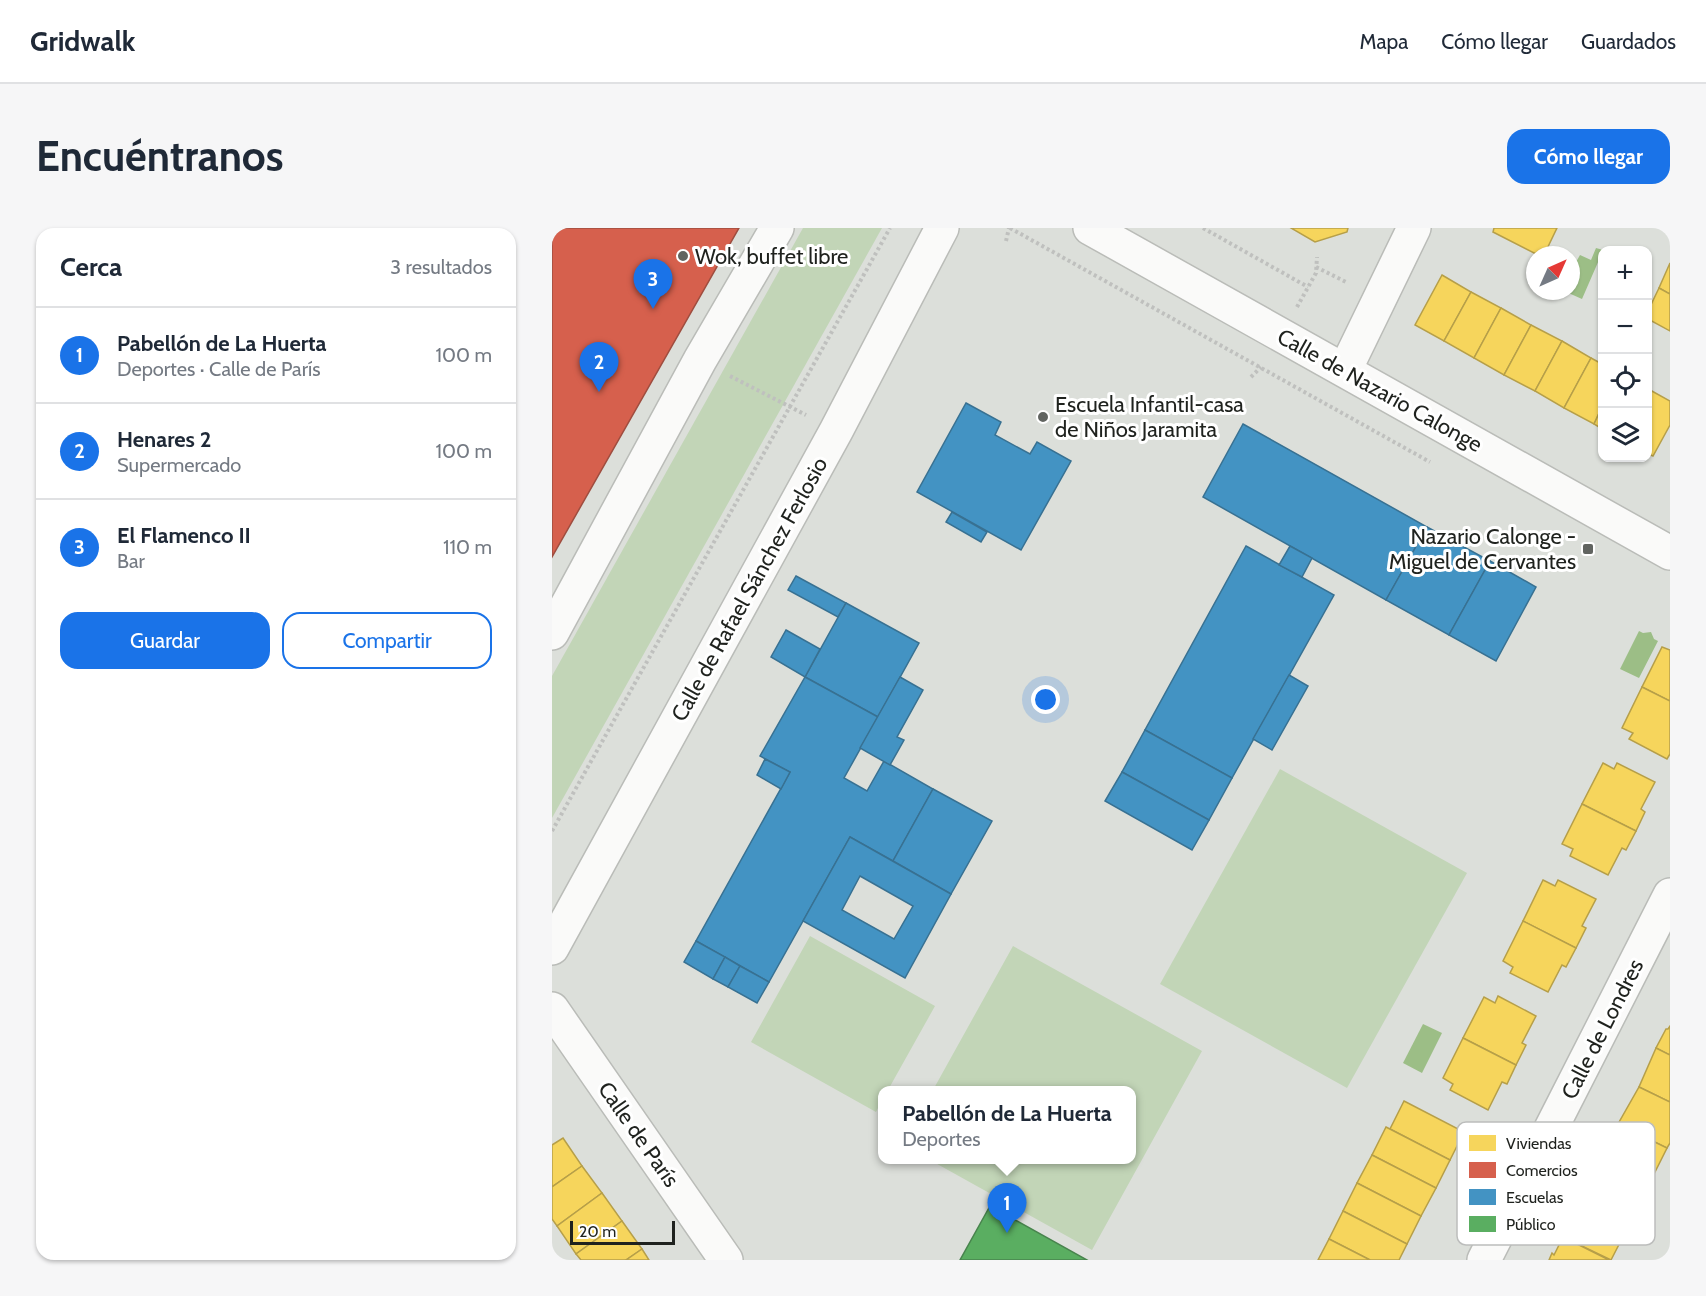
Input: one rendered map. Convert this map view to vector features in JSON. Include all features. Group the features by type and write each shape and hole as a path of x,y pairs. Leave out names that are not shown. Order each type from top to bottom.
{"street":[{"path":"552,633 700,360 777,228"},
{"name":"Calle de Rafael Sánchez Ferlosio","path":"552,948 836,431 942,228"},
{"name":"Calle de Nazario Calonge","path":"1090,228 1668,547"},
{"path":"1345,370 1414,228"},
{"name":"Calle de Londres","path":"1555,1122 1669,898"},
{"name":"Calle de París","path":"552,1009 726,1260"},
{"name":"Calle de Londres","path":"1484,1260 1492,1245"}],"path":[{"path":"552,831 890,228"},
{"path":"1006,241 1010,228 1433,463"},
{"path":"1203,228 1308,287"},
{"path":"700,360 836,431"}],"shaded area":[{"path":"803,228 882,228 552,818 552,676"},
{"path":"1596,248 1598,249 1598,262 1582,299 1580,298 1580,255 1591,260"},
{"path":"1639,631 1651,632 1654,639 1658,641 1639,678 1620,669"},
{"path":"1280,769 1467,873 1347,1088 1160,984"},
{"path":"810,936 935,1006 890,1086 878,1086 876,1112 751,1042"},
{"path":"1013,946 1202,1051 1092,1250 937,1164 1136,1164 1136,1086 935,1086"},
{"path":"1423,1024 1442,1033 1422,1073 1403,1063"}],"building: Viviendas":[{"path":"1291,228 1348,228 1347,232 1315,242"},
{"path":"1494,228 1557,228 1548,246 1526,246 1526,249 1493,232"},
{"path":"1670,263 1670,294 1659,288"},
{"path":"1442,275 1471,292 1444,341 1415,325"},
{"path":"1659,288 1670,294 1670,331 1652,321 1652,303"},
{"path":"1471,292 1501,308 1474,358 1444,341"},
{"path":"1501,308 1531,325 1504,375 1474,358"},
{"path":"1531,325 1562,341 1535,391 1504,375"},
{"path":"1562,341 1591,358 1564,408 1535,391"},
{"path":"1591,358 1598,362 1598,416 1594,424 1564,408"},
{"path":"1652,391 1670,401 1670,425 1653,456"},
{"path":"1662,647 1670,650 1670,701 1642,687"},
{"path":"1642,687 1670,701 1670,754 1667,759 1629,739 1633,733 1622,728"},
{"path":"1603,763 1614,769 1617,763 1655,782 1641,809 1645,812 1636,831 1582,804"},
{"path":"1582,804 1636,831 1626,850 1622,848 1608,875 1570,856 1573,849 1562,844"},
{"path":"1543,880 1555,886 1558,880 1596,899 1582,926 1586,928 1576,948 1523,921"},
{"path":"1523,921 1576,948 1566,967 1562,965 1548,992 1510,973 1513,967 1503,961"},
{"path":"1498,996 1536,1016 1522,1043 1526,1045 1516,1065 1463,1038 1484,997 1495,1003"},
{"path":"1670,1026 1670,1055 1656,1048"},
{"path":"1463,1038 1516,1065 1507,1084 1502,1082 1488,1110 1450,1090 1453,1084 1443,1078"},
{"path":"1656,1048 1670,1055 1670,1102 1639,1087"},
{"path":"1639,1087 1670,1102 1670,1143 1667,1148 1655,1142 1655,1122 1619,1122"},
{"path":"1404,1101 1457,1128 1457,1146 1450,1160 1390,1129"},
{"path":"1386,1127 1450,1160 1436,1188 1372,1155"},
{"path":"563,1138 582,1166 552,1187 552,1145"},
{"path":"1655,1142 1667,1148 1655,1172"},
{"path":"1372,1155 1436,1188 1421,1216 1357,1183"},
{"path":"582,1166 602,1193 557,1226 552,1219 552,1187"},
{"path":"1357,1183 1421,1216 1407,1244 1343,1211"},
{"path":"602,1193 622,1221 576,1254 557,1226"},
{"path":"1343,1211 1407,1244 1399,1260 1370,1260 1329,1239"},
{"path":"622,1221 642,1249 626,1260 581,1260 576,1254"},
{"path":"1329,1239 1370,1260 1318,1260"},
{"path":"1559,1245 1579,1245 1609,1260 1549,1260 1552,1253 1554,1255"},
{"path":"1580,1245 1619,1245 1611,1260"},
{"path":"642,1249 649,1260 626,1260"}],"building: Comercios":[{"path":"552,228 739,228 552,557"}],"building: Escuelas":[{"path":"966,403 1001,422 995,435 1030,454 1037,442 1071,461 1021,550 917,492"},
{"path":"1243,424 1427,527 1386,600 1203,497"},
{"path":"952,512 987,532 981,542 946,522"},
{"path":"1427,527 1490,561 1449,635 1386,600"},
{"path":"1246,546 1334,595 1232,778 1145,730"},
{"path":"1290,546 1312,558 1302,577 1279,565"},
{"path":"1490,561 1536,587 1496,661 1449,635"},
{"path":"796,576 846,603 838,617 788,590"},
{"path":"846,603 919,643 878,717 805,677"},
{"path":"786,630 820,649 805,677 771,657"},
{"path":"1289,675 1308,686 1272,750 1253,739"},
{"path":"805,677 878,717 844,778 867,791 884,761 933,789 893,861 850,837 769,982 696,941 790,772 760,756"},
{"path":"900,677 923,690 897,737 904,740 890,765 860,748"},
{"path":"1145,730 1232,778 1209,820 1122,772"},
{"path":"765,759 790,772 781,789 757,775"},
{"path":"1122,772 1209,820 1192,850 1105,801"},
{"path":"933,789 992,821 951,894 893,861"},
{"path":"850,837 951,894 905,978 803,921","holes":["860,876 913,906 894,939 842,910"]},
{"path":"696,941 725,957 713,979 684,962"},
{"path":"725,957 740,966 728,987 713,979"},
{"path":"740,966 769,982 757,1003 728,987"}],"building: Público":[{"path":"990,1206 1087,1260 960,1260"}],"place":[{"name":"Wok, buffet libre","path":"683,256"},
{"name":"El Flamenco II","path":"653,309"},
{"name":"Henares 2","path":"599,392"},
{"name":"Escuela Infantil-casa de Niños Jaramita","path":"1043,417"},
{"name":"Nazario Calonge - Miguel de Cervantes","path":"1588,549"},
{"name":"Pabellón de La Huerta","path":"1007,1233"}]}
